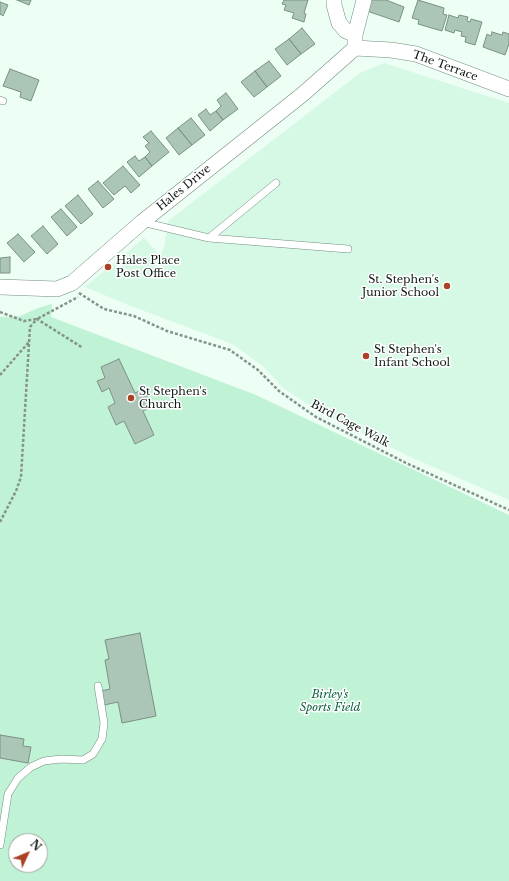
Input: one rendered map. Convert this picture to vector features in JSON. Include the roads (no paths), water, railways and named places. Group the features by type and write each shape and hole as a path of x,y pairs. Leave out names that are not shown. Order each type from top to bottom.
{"street":[{"path":"334,0 339,23 355,41"},
{"path":"355,41 364,0"},
{"name":"The Terrace","path":"355,41 391,50 416,54 509,89"},
{"name":"Hales Drive","path":"0,287 57,289 72,283 142,222 299,98 355,41"}],"lane":[{"path":"209,238 276,183"},
{"path":"142,222 209,238 348,249"},
{"path":"0,845 8,794 18,778 31,767 44,761 83,760 93,754 102,739 104,723 98,686"}],"place":[{"name":"Hales Place Post Office","path":"108,267"},
{"name":"St. Stephen's Junior School","path":"447,286"},
{"name":"St Stephen's Infant School","path":"366,356"},
{"name":"St Stephen's Church","path":"131,398"}],"park label":[{"name":"Birley's Sports Field","path":"330,701"}]}
